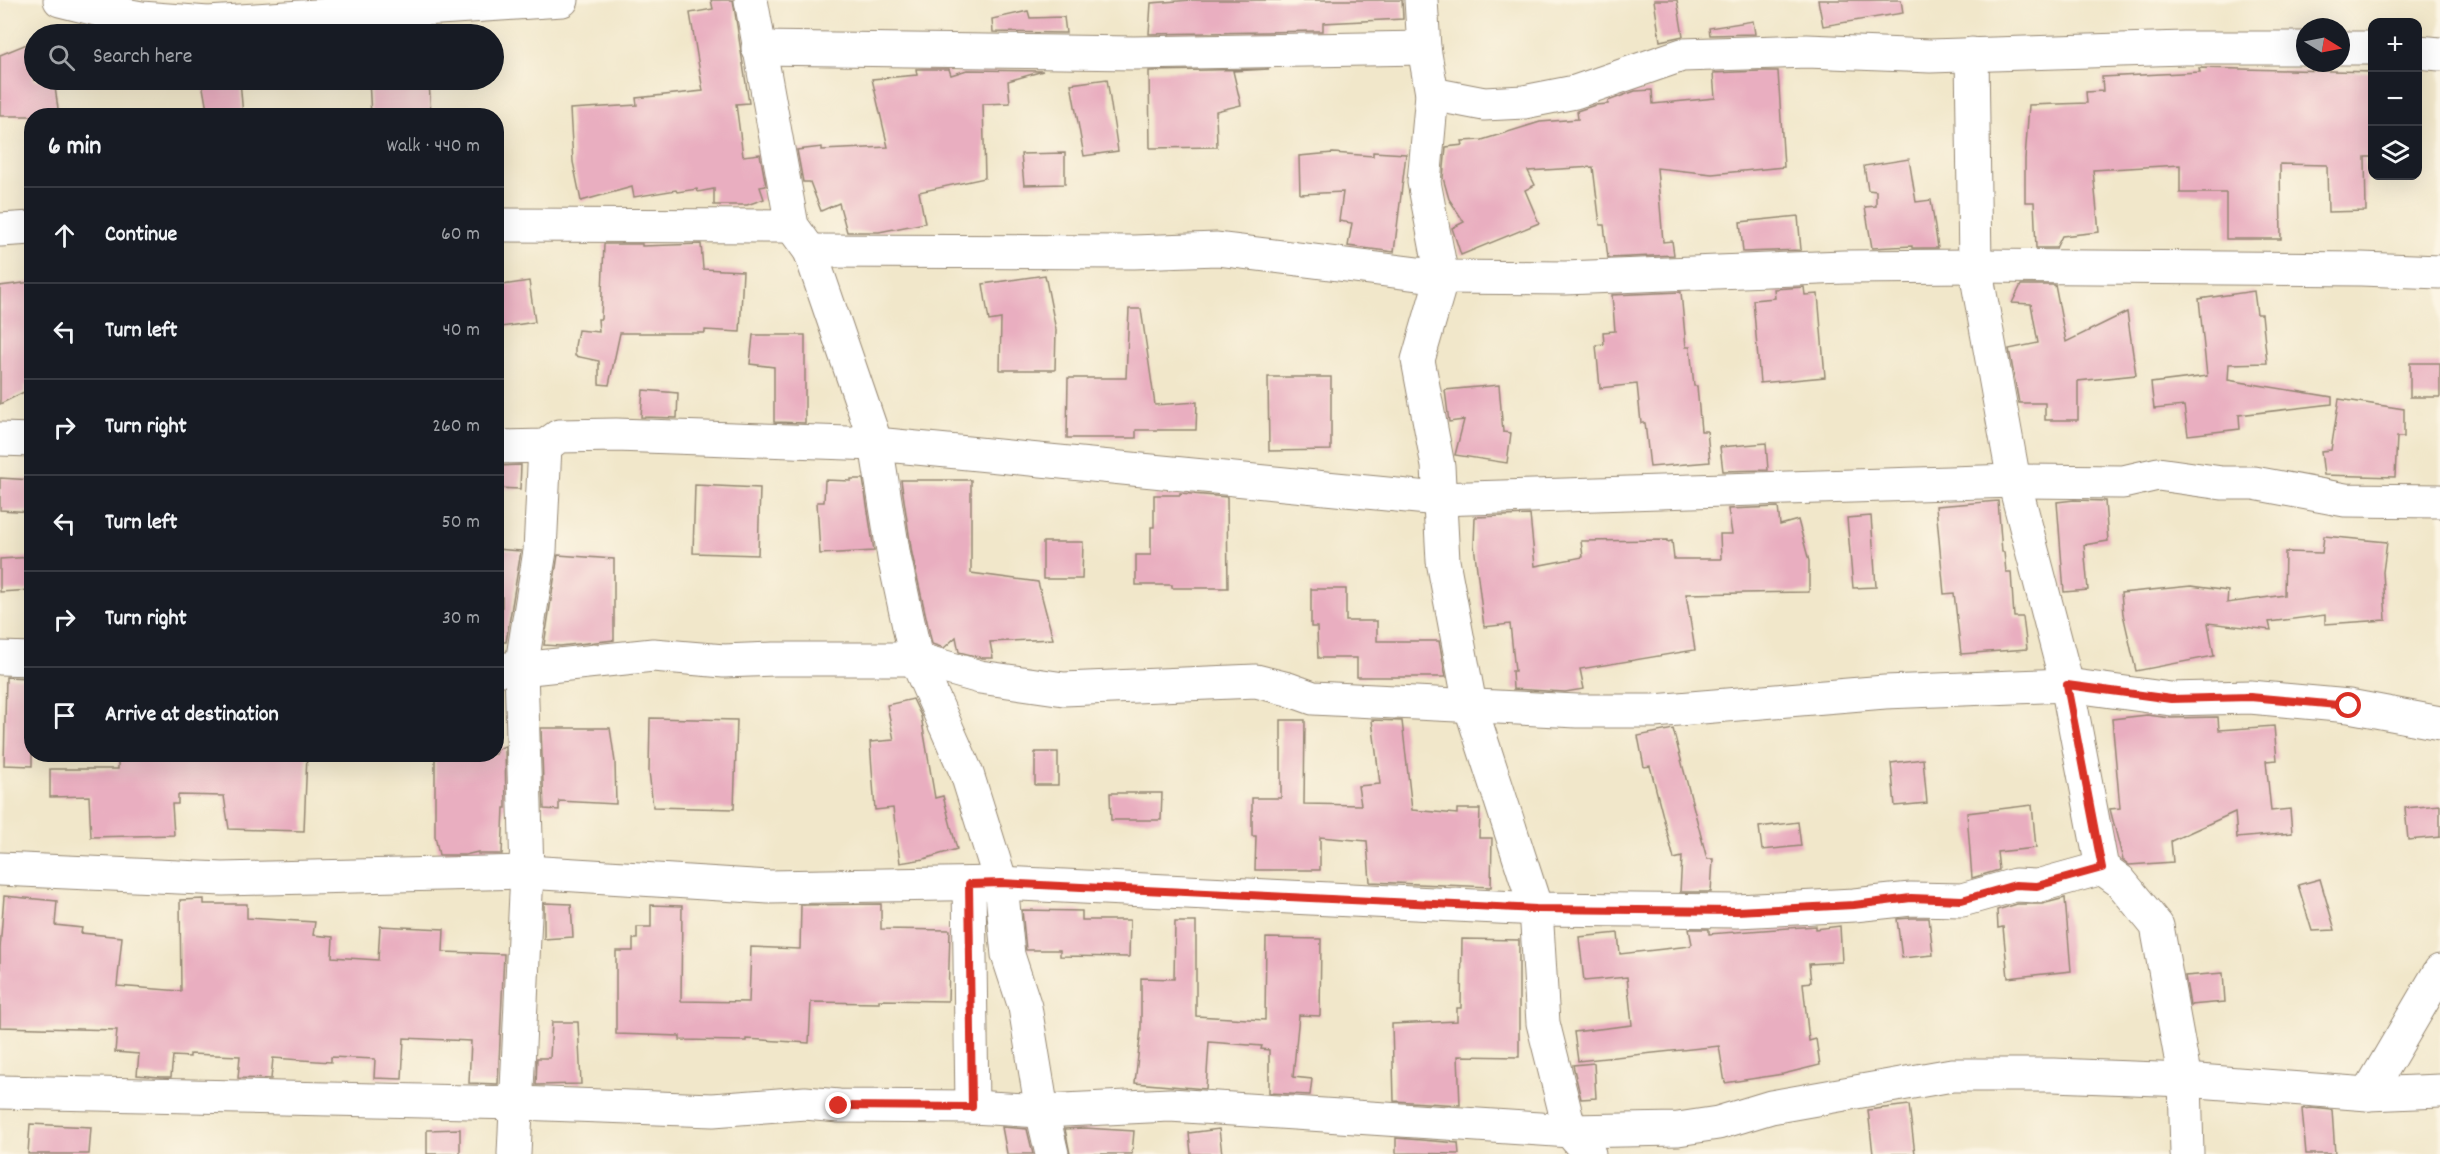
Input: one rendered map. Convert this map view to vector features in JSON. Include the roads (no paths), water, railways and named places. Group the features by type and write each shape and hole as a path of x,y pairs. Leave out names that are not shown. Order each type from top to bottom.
{"street":[{"path":"60,0 141,18 208,23 562,0"},
{"path":"751,0 758,48 801,238 876,444 894,557 916,659 968,774 985,883 1025,1007 1042,1111 1052,1154"},
{"path":"1421,0 1424,48 1432,94 1424,182 1442,277 1418,360 1438,466 1443,561 1470,705 1536,909 1543,1023 1579,1142"},
{"path":"758,48 1134,53 1424,48"},
{"path":"1432,94 1484,104 1524,102 1575,92 1682,55 1807,51 1930,56 2296,48"},
{"path":"2350,48 2368,48"},
{"path":"2422,52 2440,54"},
{"path":"1972,54 1976,266 2014,481 2067,685 2102,868 2120,881 2157,926 2185,1080 2187,1154"},
{"path":"504,225 1134,252 1217,249 1442,277 1565,278 1844,267 1976,266 2361,269 2440,272"},
{"path":"0,230 24,228"},
{"path":"504,447 545,446 559,436 616,435 876,444 1438,500 2014,481 2123,482 2158,474 2222,483 2254,483 2345,500 2440,501"},
{"path":"0,439 24,440"},
{"path":"514,1154 527,872 509,669 540,551 545,446"},
{"path":"509,669 653,655 724,662 774,658 916,659 980,677 1064,689 1256,681 1313,698 1577,711 1654,711 1886,692 2067,685 2171,699 2250,697 2349,706 2440,723"},
{"path":"0,658 24,659"},
{"path":"0,869 223,879 527,872 769,887 985,883 1536,909 1737,911 1854,905 1911,898 1962,900 2015,885 2037,886 2102,868"},
{"path":"972,1107 985,883"},
{"path":"2368,1094 2440,970"},
{"path":"0,1092 518,1103 712,1110 805,1103 1042,1111 1170,1105 1579,1142 1708,1125 1771,1107 1952,1075 2053,1075 2185,1080 2368,1094 2440,1091"}]}
